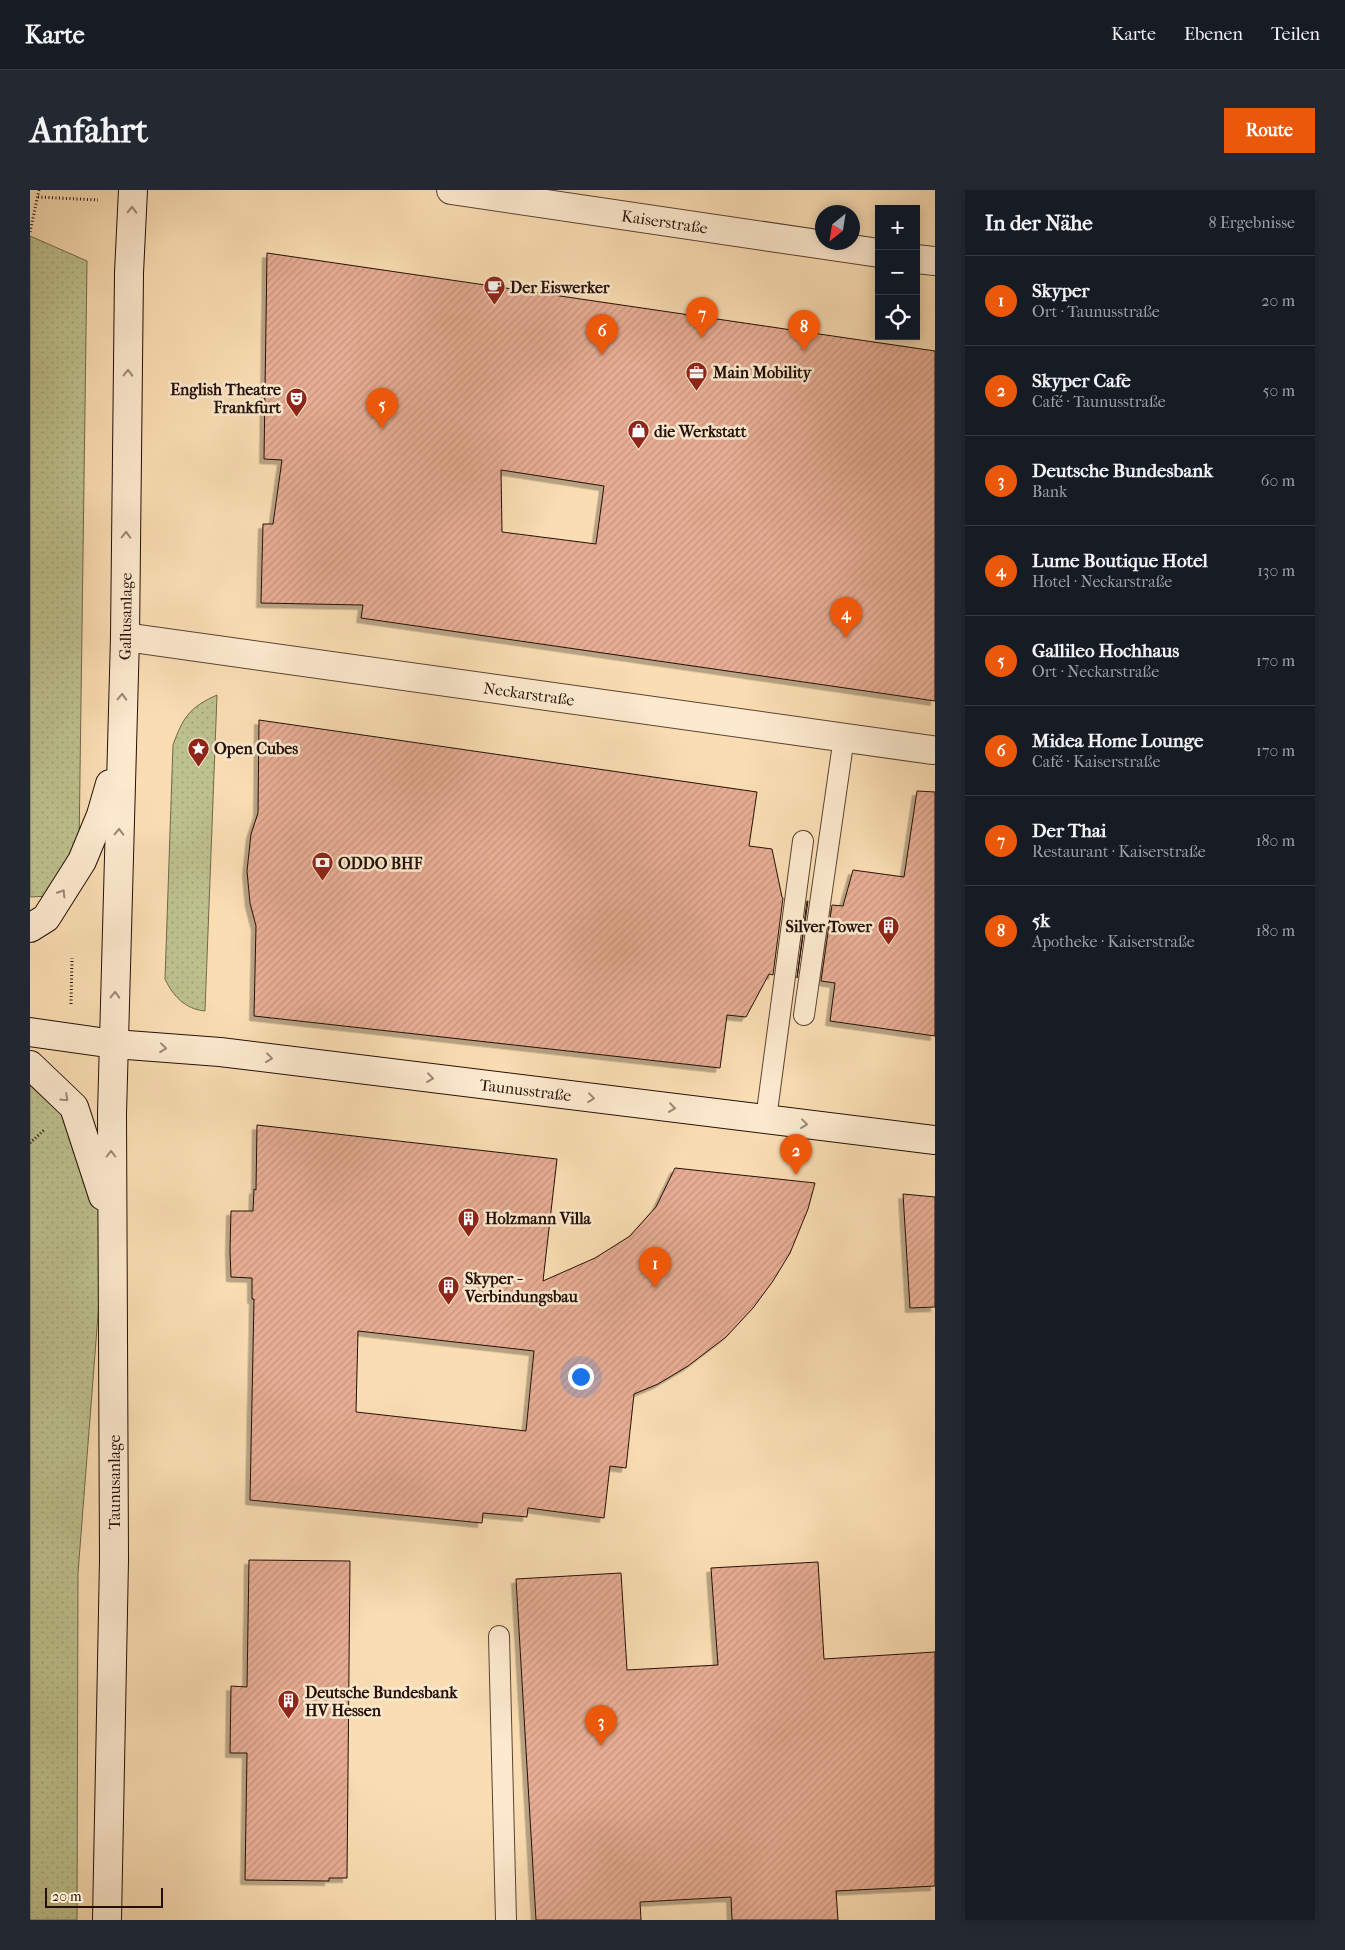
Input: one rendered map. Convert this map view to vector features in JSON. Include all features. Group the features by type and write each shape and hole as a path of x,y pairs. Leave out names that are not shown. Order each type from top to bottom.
{"main road":[{"name":"Gallusanlage","path":"114,1044 120,746 125,637 129,273 133,190"},
{"name":"Kaiserstraße","path":"451,190 875,252"},
{"path":"920,259 935,261"},
{"name":"Neckarstraße","path":"125,637 932,750"},
{"path":"30,928 46,918 82,861 101,815 120,746"},
{"name":"Taunusstraße","path":"30,1032 114,1044 220,1052 935,1140"},
{"name":"Taunusanlage","path":"106,1920 114,1560 112,1221 114,1044"},
{"path":"30,1065 74,1107 112,1221"}],"lane":[{"path":"804,1015 844,737"},
{"path":"766,1120 803,841"},
{"path":"499,1636 506,1920"}],"path":[{"path":"30,232 39,190"},
{"path":"38,197 85,199"},
{"path":"71,1006 72,958"}],"green space":[{"path":"30,236 87,261 79,848 51,896 30,897"},
{"path":"217,695 205,1011 191,1008 180,1001 165,979 173,745 180,727 189,714 200,704"},
{"path":"30,1085 65,1110 105,1225 78,1573 77,1920 30,1920"}],"building":[{"path":"267,253 935,351 935,701 361,618 363,605 261,603 263,524 273,524 282,460 264,459","holes":["501,470 604,486 596,544 502,532"]},
{"path":"259,720 757,792 749,846 772,849 783,898 773,975 769,974 746,1017 727,1015 720,1068 254,1016 256,926 250,903 247,871 251,834 258,813"},
{"name":"Silver Tower","path":"917,791 935,792 935,1036 830,1021 835,983 821,981 832,905 843,906 853,870 904,877"},
{"path":"807,901 808,901 797,978"},
{"path":"257,1125 557,1159 543,1281 595,1258 630,1236 656,1207 675,1168 815,1183 808,1209 790,1253 773,1281 753,1308 726,1337 688,1366 658,1384 634,1394 626,1468 610,1466 604,1518 528,1508 527,1517 483,1513 482,1523 250,1500 254,1299 252,1299 252,1278 231,1277 230,1250 231,1211 253,1211 254,1189 256,1190","holes":["358,1331 534,1351 526,1431 356,1412"]},
{"path":"903,1194 935,1197 935,1307 910,1308"},
{"name":"Deutsche Bundesbank HV Hessen","path":"249,1560 350,1561 347,1878 329,1878 329,1881 245,1880 247,1753 230,1753 231,1686 247,1687"},
{"path":"818,1562 824,1659 935,1652 935,1886 836,1891 838,1920 732,1920 731,1897 640,1902 641,1920 536,1920 516,1579 621,1573 627,1670 718,1665 711,1568"}],"place":[{"name":"Der Eiswerker","path":"494,306"},
{"name":"Der Thai","path":"702,338"},
{"name":"5k","path":"804,351"},
{"name":"Midea Home Lounge","path":"602,355"},
{"name":"Main Mobility","path":"697,391"},
{"name":"English Theatre Frankfurt","path":"297,417"},
{"name":"Gallileo Hochhaus","path":"382,429"},
{"name":"die Werkstatt","path":"638,450"},
{"name":"Lume Boutique Hotel","path":"846,638"},
{"name":"Open Cubes","path":"198,767"},
{"name":"ODDO BHF","path":"322,882"},
{"name":"Silver Tower","path":"888,945"},
{"name":"Skyper Cafe","path":"796,1175"},
{"name":"Holzmann Villa","path":"469,1237"},
{"name":"Skyper","path":"655,1288"},
{"name":"Skyper - Verbindungsbau","path":"449,1306"},
{"name":"Deutsche Bundesbank HV Hessen","path":"289,1720"},
{"name":"Deutsche Bundesbank","path":"601,1746"}]}
